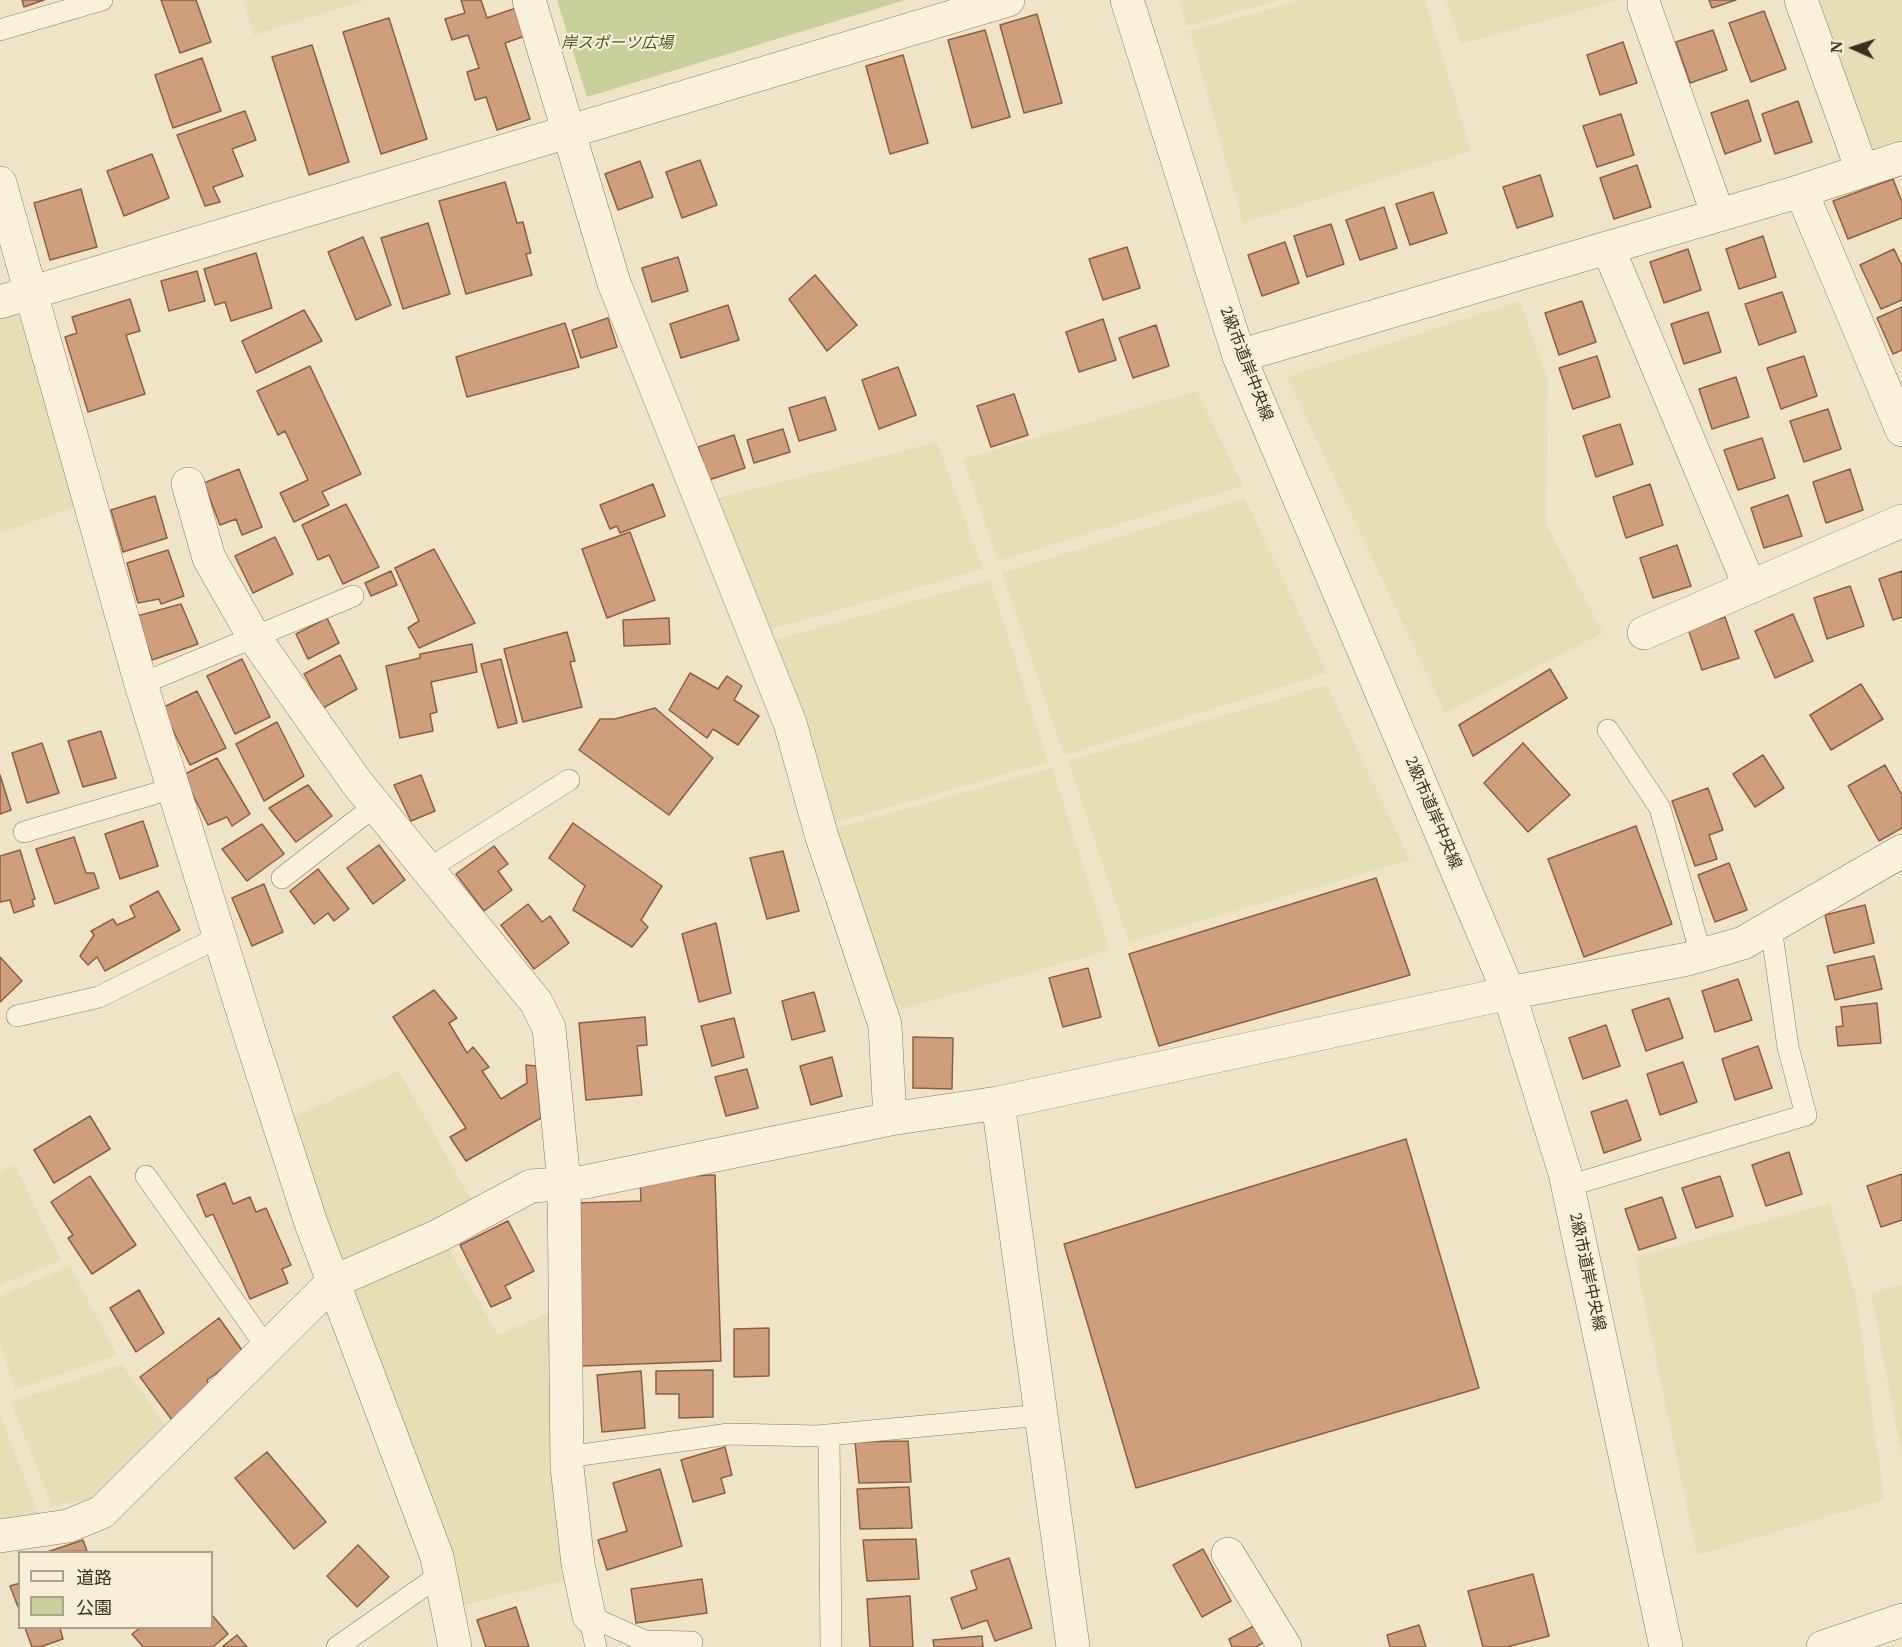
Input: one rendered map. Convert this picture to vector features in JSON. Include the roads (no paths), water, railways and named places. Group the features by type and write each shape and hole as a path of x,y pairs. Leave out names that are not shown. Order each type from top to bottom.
{"street":[{"path":"529,0 614,283 790,723 822,837 885,1025 890,1119"},
{"path":"0,302 1008,0"},
{"name":"2級市道岸中央線","path":"1127,0 1239,356 1509,993 1568,1186 1666,1647"},
{"path":"1801,0 1862,170"},
{"path":"1644,5 1718,215"},
{"path":"1239,356 1801,191 1902,158"},
{"path":"0,183 141,684 219,937 311,1223 437,1557 455,1647"},
{"path":"1801,191 1902,430"},
{"path":"1608,248 1750,587"},
{"path":"188,483 209,558 254,637 376,805 536,1002 549,1028 564,1183 567,1457 578,1563 592,1632"},
{"path":"1644,633 1902,521"},
{"path":"0,1536 68,1526 102,1512 333,1282 440,1235 531,1186 585,1182 890,1119 998,1102 1509,993 1701,955 1743,943 1902,851"},
{"path":"998,1102 1073,1647"},
{"path":"1228,1554 1285,1647"},
{"path":"1823,1647 1902,1620"}],"lane":[{"path":"0,30 102,0"},
{"path":"141,684 353,596"},
{"path":"1608,730 1660,808 1701,955"},
{"path":"428,870 569,780"},
{"path":"24,832 174,788"},
{"path":"282,878 376,805"},
{"path":"1568,1186 1806,1115 1788,1047 1771,927"},
{"path":"17,1016 99,997 219,937"},
{"path":"146,1176 267,1348"},
{"path":"567,1457 729,1434 829,1435 1041,1415"},
{"path":"829,1435 831,1647"},
{"path":"337,1647 440,1575"},
{"path":"592,1632 645,1641 692,1642"}],"park label":[{"name":"岸スポーツ広場","path":"617,43"}]}
